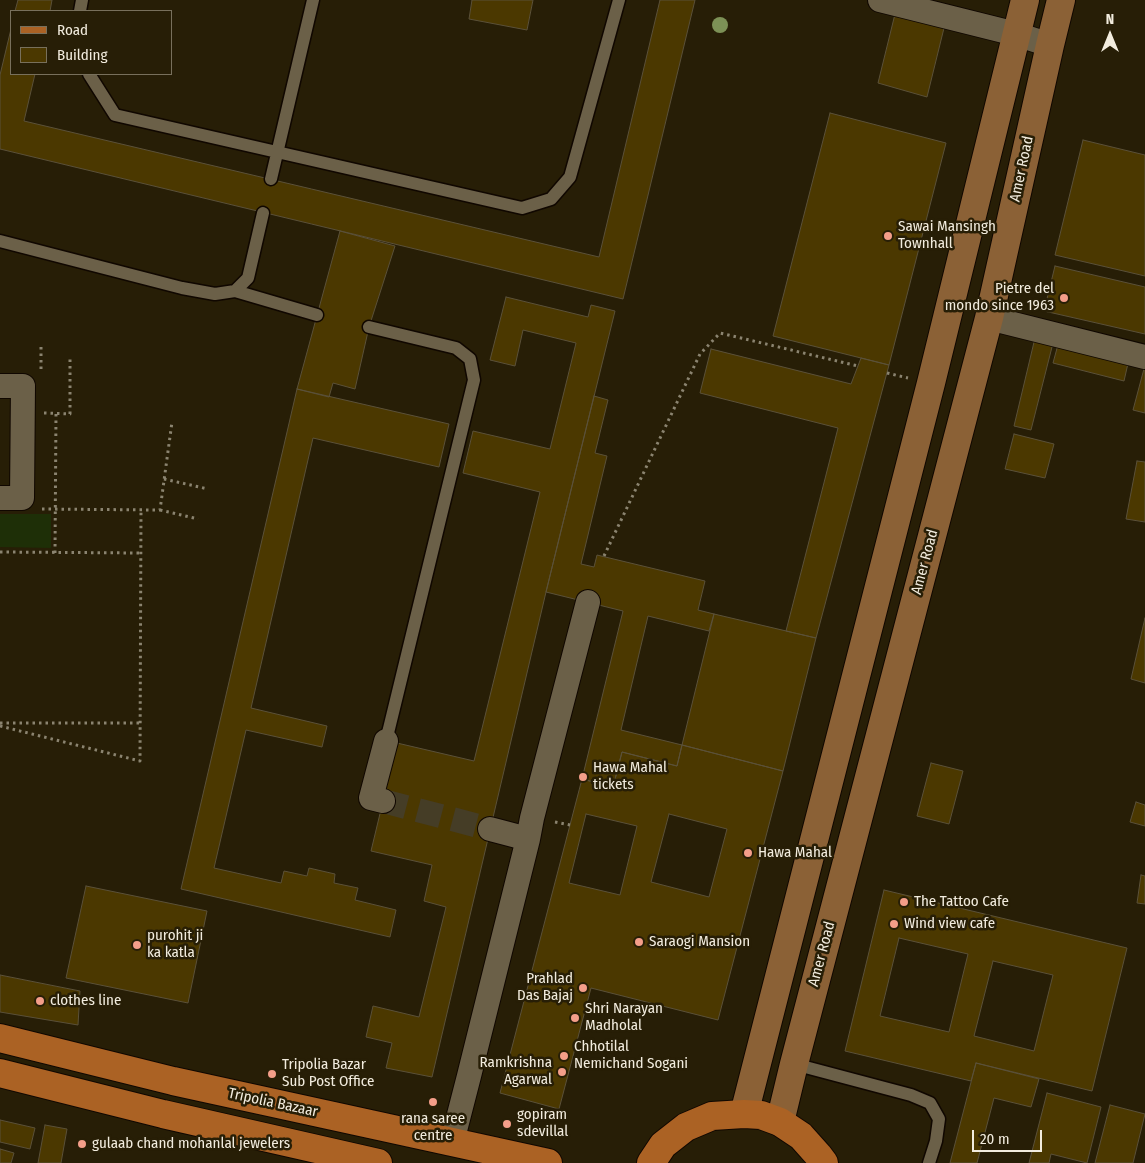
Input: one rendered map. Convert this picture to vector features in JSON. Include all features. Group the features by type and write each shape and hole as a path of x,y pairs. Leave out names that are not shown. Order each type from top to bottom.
{"main road":[{"path":"744,1114 933,374 1025,0"},
{"name":"Amer Road","path":"780,1122 989,318 1061,0"},
{"name":"Tripolia Bazaar","path":"0,1038 173,1081 548,1163"},
{"path":"0,1073 163,1114 378,1163"},
{"path":"651,1163 663,1145 686,1127 712,1116 744,1114 761,1116 780,1122 802,1136 824,1163"}],"street":[{"path":"880,0 1016,34 1050,45"},
{"path":"989,318 1145,357"},
{"path":"0,386 22,386 22,498 0,498"},
{"path":"452,1142 532,818 588,602"},
{"path":"383,801 371,798 386,741"},
{"path":"490,829 528,839"}],"lane":[{"path":"271,179 313,0"},
{"path":"89,75 115,115 522,208 551,199 570,177 619,0"},
{"path":"235,291 248,278 263,212"},
{"path":"0,241 182,288 215,294 235,291 317,315"},
{"path":"369,327 456,348 470,359 474,380 386,741"},
{"path":"794,1064 911,1095 930,1103 939,1119 936,1140 928,1163"}],"path":[{"path":"604,556 700,354 720,333 858,366"},
{"path":"40,347 40,373"},
{"path":"40,413 70,414 70,357"},
{"path":"55,553 56,414"},
{"path":"160,510 172,422"},
{"path":"164,479 208,489"},
{"path":"37,509 160,510 198,519"},
{"path":"0,724 140,762 141,509"},
{"path":"0,552 141,553"},
{"path":"0,724 140,723"}],"green space":[{"path":"0,514 51,514 51,548 0,547"}],"building":[{"path":"18,0 52,0 50,10 15,10"},
{"path":"472,0 533,0 527,30 469,19"},
{"path":"660,0 695,0 623,299 0,149 0,75 10,33 10,75 35,75 24,121 599,257"},
{"path":"895,14 944,28 927,97 878,83"},
{"path":"830,113 946,143 889,365 773,336"},
{"path":"1083,140 1145,155 1145,276 1055,255"},
{"path":"340,231 395,246 369,327 355,389 333,383 329,397 297,389"},
{"path":"1055,266 1145,287 1145,334 1044,311"},
{"path":"506,297 588,317 591,305 615,311 546,592 432,1077 386,1068 392,1043 366,1037 373,1006 419,1017 446,907 424,901 432,865 371,851 397,743 474,761 540,492 463,473 473,431 550,449 576,343 523,330 515,366 490,360"},
{"path":"1035,338 1053,343 1031,430 1014,426"},
{"path":"1059,341 1129,359 1124,381 1053,363"},
{"path":"711,349 851,384 861,358 889,365 816,638 786,631 838,428 700,393"},
{"path":"1145,365 1145,413 1133,410"},
{"path":"297,389 449,424 439,467 313,438 251,708 327,726 322,747 246,730 214,868 281,883 284,871 307,876 309,868 335,874 334,883 358,888 355,900 396,910 390,937 181,889"},
{"path":"594,396 608,400 595,453 607,456 581,564 594,567 597,555 705,581 698,610 714,614 709,631 648,616 621,730 682,745 677,766 622,752 613,787 582,779 623,611 546,592"},
{"path":"1014,434 1054,444 1045,478 1005,469"},
{"path":"1137,461 1145,462 1145,522 1126,519"},
{"path":"714,614 816,638 783,771 682,745"},
{"path":"1145,618 1145,683 1131,679"},
{"name":"Saraogi Mansion","path":"682,745 783,771 718,1020 591,988 559,1109 500,1093 582,779 613,787 622,752 677,766","holes":["586,814 637,826 620,895 569,883","669,814 727,829 709,897 651,882"]},
{"path":"931,763 963,771 949,824 917,816"},
{"path":"1136,802 1145,805 1145,826 1130,822"},
{"path":"1141,875 1145,876 1145,904 1137,903"},
{"name":"purohit ji ka katla","path":"86,886 207,911 188,1003 66,978"},
{"path":"884,890 1127,948 1092,1091 976,1063 971,1081 845,1051","holes":["899,938 968,954 949,1032 880,1016","993,961 1053,975 1034,1051 974,1036"]},
{"name":"clothes line","path":"0,975 80,991 78,1025 0,1012"},
{"path":"976,1063 1039,1079 1031,1107 994,1098 977,1163 950,1163"},
{"path":"1047,1093 1101,1107 1087,1163 1051,1154 1049,1163 1029,1163"},
{"path":"1110,1105 1145,1114 1133,1163 1095,1163"},
{"path":"0,1120 35,1128 30,1149 0,1142"},
{"path":"45,1125 67,1129 61,1163 38,1163"},
{"path":"0,1149 14,1153 11,1163 0,1163"}],"tunnel":[{"path":"383,801 490,829"}],"place":[{"name":"Sawai Mansingh Townhall","path":"888,236"},
{"name":"Pietre del mondo since 1963","path":"1064,298"},
{"name":"Hawa Mahal tickets","path":"583,777"},
{"name":"Hawa Mahal","path":"748,853"},
{"name":"The Tattoo Cafe","path":"904,902"},
{"name":"Wind view cafe","path":"894,924"},
{"name":"Saraogi Mansion","path":"639,942"},
{"name":"purohit ji ka katla","path":"137,945"},
{"name":"Prahlad Das Bajaj","path":"583,988"},
{"name":"clothes line","path":"40,1001"},
{"name":"Shri Narayan Madholal","path":"575,1018"},
{"name":"Chhotilal Nemichand Sogani","path":"564,1056"},
{"name":"Ramkrishna Agarwal","path":"562,1072"},
{"name":"Tripolia Bazar Sub Post Office","path":"272,1074"},
{"name":"rana saree centre","path":"433,1102"},
{"name":"gopiram sdevillal","path":"507,1124"},
{"name":"gulaab chand mohanlal jewelers","path":"82,1144"}]}
